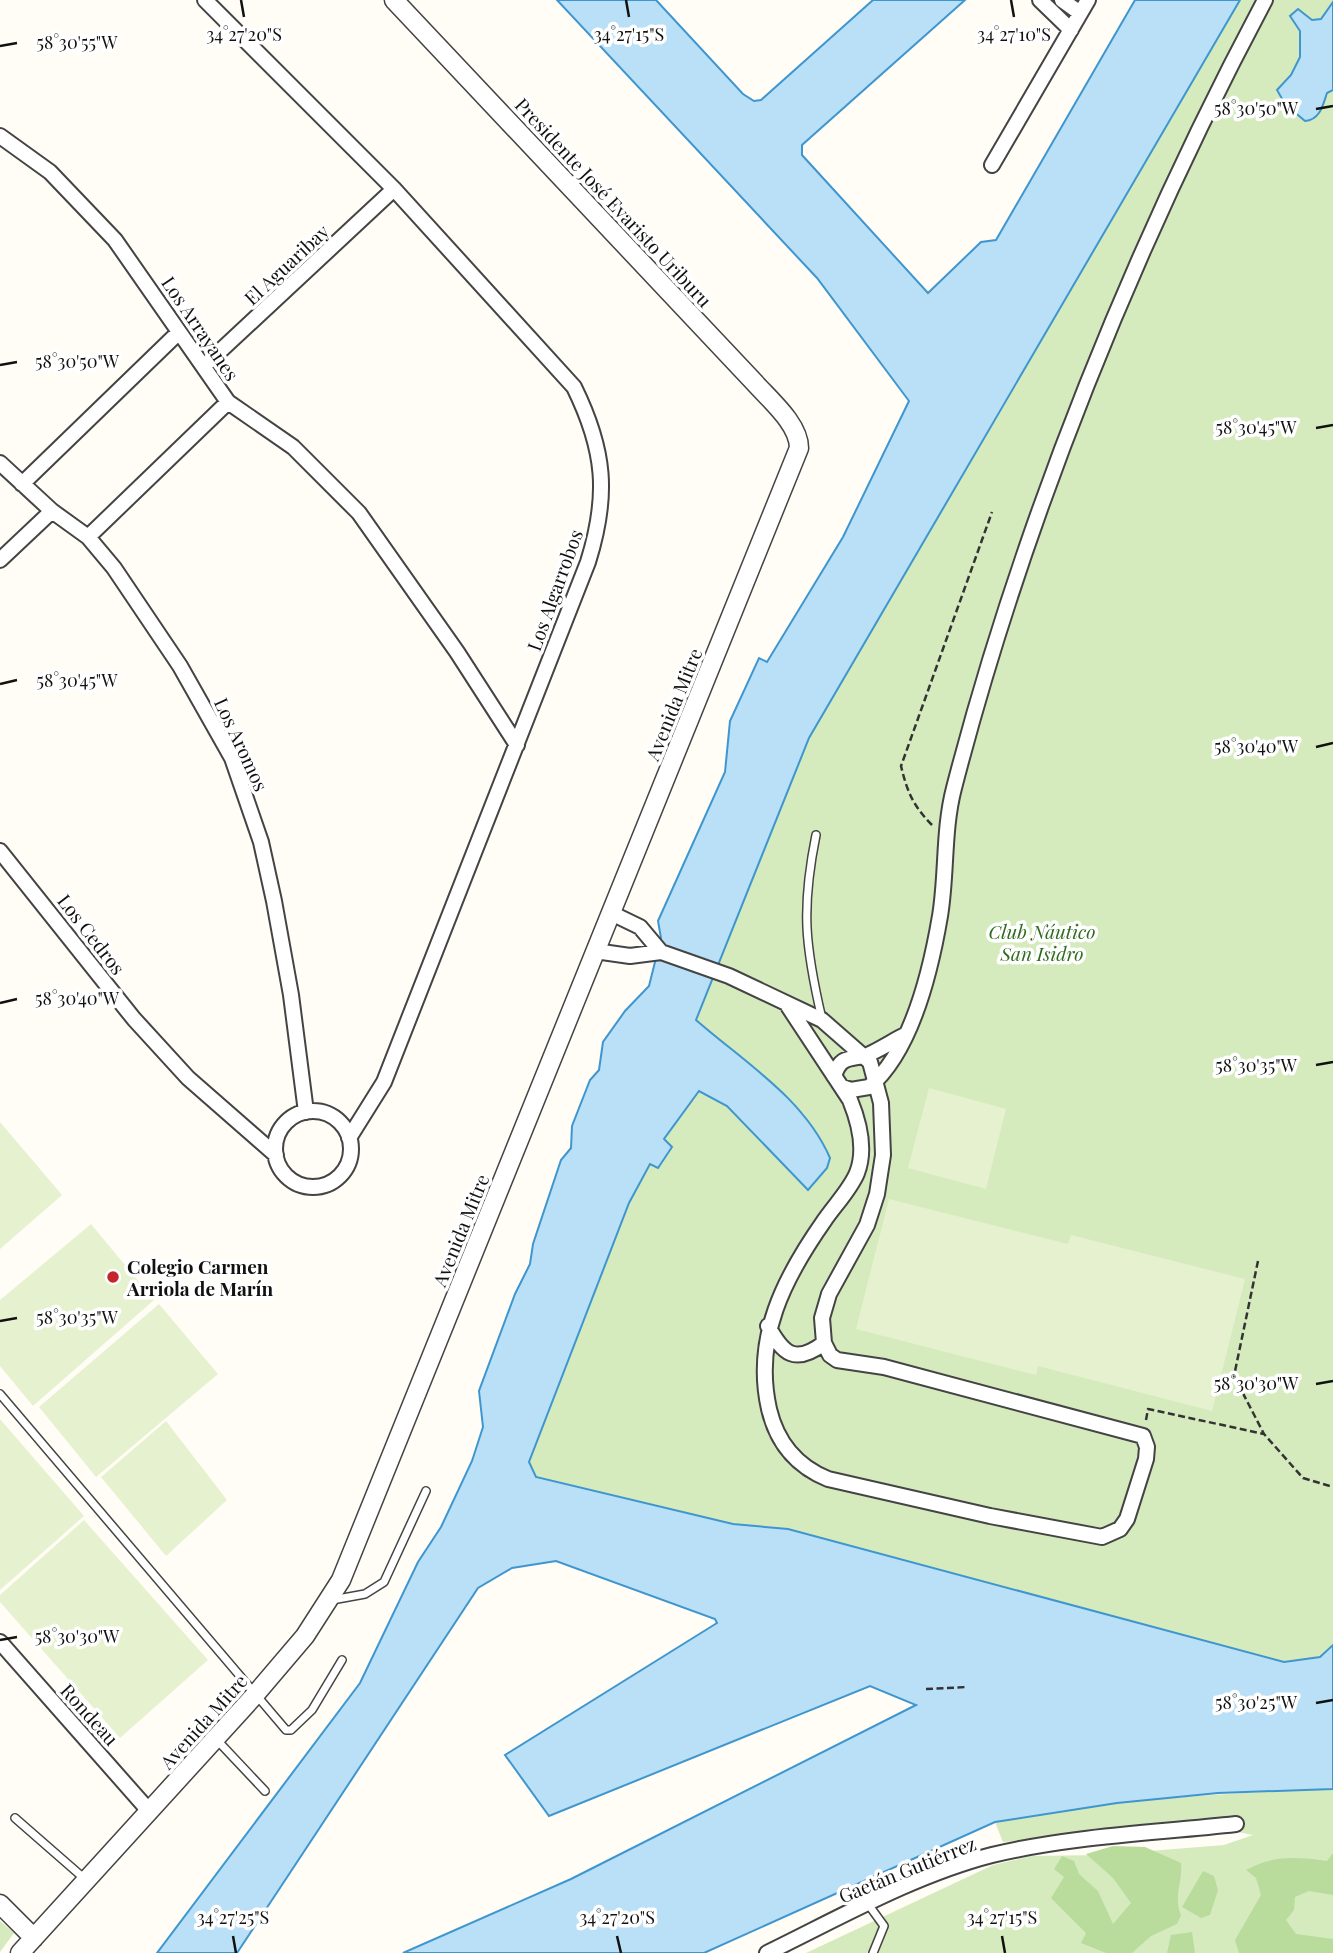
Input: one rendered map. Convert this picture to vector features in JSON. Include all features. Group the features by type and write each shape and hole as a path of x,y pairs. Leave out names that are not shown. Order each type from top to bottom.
{"street":[{"name":"Los Algarrobos","path":"205,0 394,189 574,387 592,423 599,453 603,488 601,516 594,542 384,1082 349,1138"},
{"name":"Presidente José Evaristo Uriburu","path":"394,0 754,382 799,438"},
{"path":"1040,0 1071,30"},
{"path":"1062,0 1080,13"},
{"path":"992,165 1088,0"},
{"path":"838,1082 860,1090 876,1081 905,1035 925,983 940,915 949,806 973,714 1030,541 1090,381 1158,218 1265,0"},
{"name":"Los Arrayanes","path":"0,136 50,172 80,201 143,278 228,402 293,447 359,513 457,652 517,745"},
{"name":"El Aguaribay","path":"204,366 394,189"},
{"path":"22,484 178,332"},
{"path":"88,537 228,402"},
{"name":"Avenida Mitre","path":"25,1948 254,1696 305,1636 341,1580 799,448 799,438"},
{"name":"Los Aromos","path":"0,463 52,511 88,537 136,599 180,666 232,758 246,793 274,901 291,995 306,1112"},
{"path":"0,560 52,511"},
{"name":"Los Cedros","path":"0,851 134,1019 188,1078 276,1156 280,1167 297,1184 322,1187 343,1174 349,1163 349,1138"},
{"path":"611,913 640,927 665,953"},
{"path":"595,951 630,956 665,953 729,976 822,1020 864,1056 874,1071 881,1103 883,1154 877,1194 867,1224 829,1294 822,1318 824,1343 830,1355 837,1360 884,1367 1143,1436 1147,1447 1146,1460 1127,1519 1120,1529 1102,1537 990,1516 828,1479 810,1471 790,1455 772,1423 764,1386 768,1326 779,1297 808,1247 857,1173 860,1132 857,1118 838,1082 788,1006"},
{"path":"838,1082 841,1061 856,1055 864,1056 905,1035"},
{"path":"276,1156 276,1144 286,1123 306,1112 317,1111 337,1120 349,1138"},
{"path":"768,1326 779,1345 789,1353 810,1353 824,1343"},
{"name":"Rondeau","path":"0,1642 150,1812"},
{"name":"Gaetán Gutiérrez","path":"767,1953 868,1904 989,1856 1040,1845 1236,1824"},
{"path":"0,1904 25,1948"}],"lane":[{"path":"816,835 806,881 804,928 822,1020"},
{"path":"0,1394 254,1696 286,1730 291,1730 312,1710 342,1660"},
{"path":"328,1601 365,1594 384,1582 426,1491"},
{"path":"216,1739 265,1791"},
{"path":"15,1818 86,1881"},
{"path":"868,1904 884,1926 873,1953"}],"path":[{"path":"947,834 916,809 907,794 901,766 992,512"},
{"path":"1258,1261 1234,1376 1264,1434 1303,1478 1333,1487"},
{"path":"1143,1436 1148,1409 1264,1434"},
{"path":"926,1689 967,1687"}],"green space":[{"name":"Club Náutico San Isidro","path":"1240,0 1333,0 1333,1645 1320,1657 1284,1662 788,1529 733,1524 536,1477 529,1462 629,1203 650,1164 658,1168 672,1147 664,1140 699,1091 727,1106 807,1190 827,1168 804,1114 696,1021 809,738"},
{"path":"929,1088 1006,1109 986,1189 908,1168"},
{"path":"0,1122 62,1195 0,1249"},
{"path":"889,1199 1068,1244 1071,1235 1245,1279 1212,1411 1038,1366 1036,1375 856,1329"},
{"path":"91,1224 154,1300 33,1406 0,1366 0,1300"},
{"path":"159,1304 218,1374 96,1477 39,1407"},
{"path":"0,1419 84,1516 0,1590"},
{"path":"166,1421 227,1500 166,1556 101,1477"},
{"path":"84,1520 208,1660 120,1738 0,1602 0,1595"},
{"path":"1333,1789 1333,1953 806,1953 993,1865 1032,1856 1100,1855 1224,1845 1253,1835 1218,1828 1003,1842 995,1822 1079,1808 1163,1799"},
{"path":"1113,1846 1145,1847 1181,1863 1178,1902 1181,1915 1177,1924 1151,1936 1132,1953 1106,1953 1081,1943 1086,1933 1051,1898 1064,1877 1054,1869 1062,1856 1074,1861 1079,1874 1098,1891 1113,1924 1131,1903 1113,1878 1086,1854"},
{"path":"1333,1853 1333,1895 1309,1891 1295,1897 1294,1910 1286,1920 1296,1934 1333,1939 1333,1953 1239,1953 1235,1940 1261,1895 1256,1878 1246,1870 1285,1858 1327,1861"},
{"path":"1203,1871 1214,1876 1218,1890 1210,1915 1201,1918 1182,1907"},
{"path":"0,1921 14,1933 0,1952"},
{"path":"1192,1932 1195,1953 1167,1953 1171,1935"}],"water":[{"path":"557,0 656,0 743,94 754,101 761,100 873,0 965,0 802,145 802,155 928,293 981,242 996,240 1135,0 1240,0 809,738 696,1020 771,1082 805,1117 830,1158 827,1168 808,1190 727,1106 699,1091 664,1139 672,1147 658,1168 650,1164 629,1203 529,1462 536,1477 733,1524 788,1529 1284,1662 1320,1657 1333,1645 1333,1789 1218,1793 1117,1803 995,1822 704,1953 403,1953 571,1879 916,1705 870,1686 549,1816 505,1755 717,1623 715,1619 556,1561 512,1568 478,1588 237,1953 157,1953 360,1683 418,1562 441,1527 472,1461 483,1427 479,1391 515,1294 530,1264 533,1244 561,1160 571,1148 572,1126 590,1080 599,1070 603,1042 625,1011 649,986 661,938 658,921 725,772 730,721 759,658 767,662 843,537 909,401 817,278"},
{"path":"1333,2 1333,90 1327,93 1317,115 1305,121 1285,104 1277,90 1291,75 1300,57 1300,31 1290,16 1298,9 1312,20 1321,19"}],"place":[{"name":"Colegio Carmen Arriola de Marín","path":"113,1277"}]}
